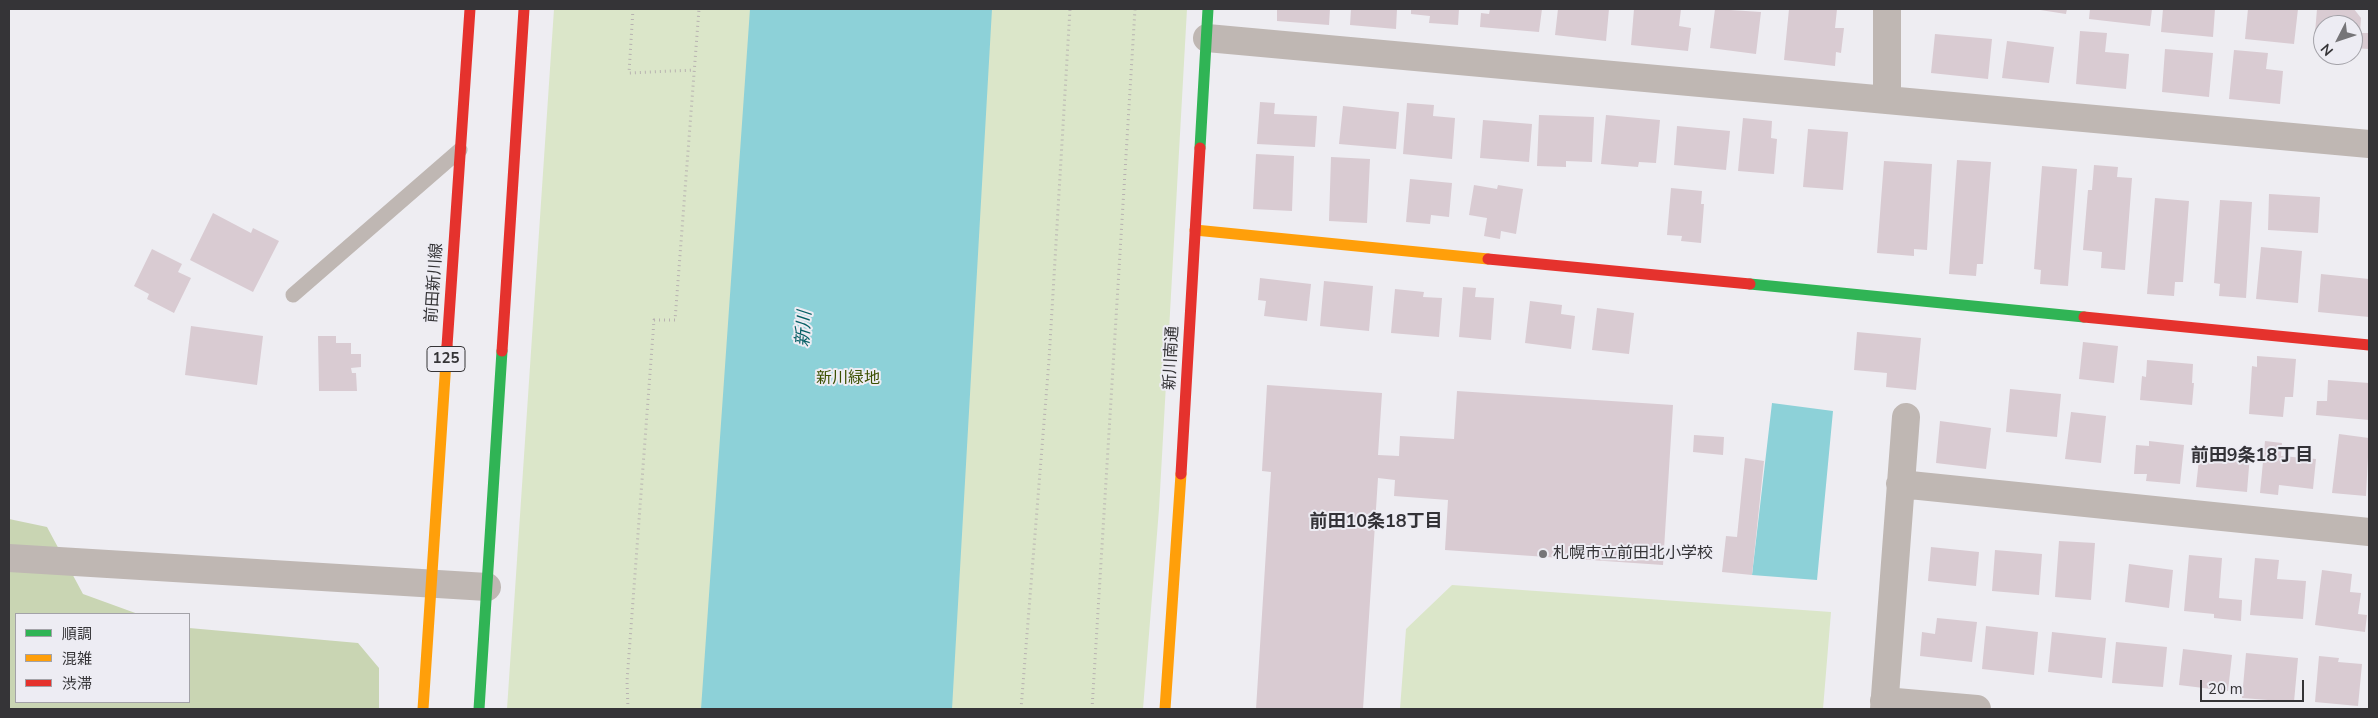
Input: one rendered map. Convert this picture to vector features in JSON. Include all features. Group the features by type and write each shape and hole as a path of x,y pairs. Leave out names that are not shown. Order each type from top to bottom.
{"street":[{"name":"前田新川線","path":"423,709 470,9"},
{"path":"479,709 524,9"},
{"name":"新川南通","path":"1165,709 1184,442 1208,9"},
{"path":"1887,9 1887,100"},
{"path":"1207,38 2369,144"},
{"path":"1195,230 2369,345"},
{"path":"1906,417 1884,705 1977,709"},
{"path":"1900,484 2369,532"},
{"path":"9,558 486,587"}],"lane":[{"path":"293,295 460,150"}],"path":[{"path":"633,9 629,73 694,70"},
{"path":"628,709 626,681 654,320 676,320 699,9"},
{"path":"1021,709 1049,360 1070,9"},
{"path":"1092,709 1135,9"}],"green space":[{"name":"新川緑地","path":"554,9 1187,9 1159,509 1143,709 507,709"},
{"path":"9,519 47,527 83,594 135,613 15,613 15,703 190,703 190,628 358,643 379,668 379,709 9,709"},
{"path":"1452,585 1831,612 1823,709 1400,709 1406,629"}],"water":[{"name":"新川","path":"750,9 992,9 952,709 701,709"},
{"path":"1772,403 1833,411 1817,580 1752,575"}],"building":[{"path":"1277,9 1330,9 1329,25 1277,21"},
{"path":"1351,9 1397,9 1396,29 1350,25"},
{"path":"1411,9 1459,9 1458,25 1429,23 1430,16 1411,14"},
{"path":"1490,9 1542,9 1539,32 1480,27 1481,13 1489,14"},
{"path":"1558,9 1609,9 1606,41 1555,35"},
{"path":"1634,9 1681,9 1679,26 1691,28 1688,51 1631,45"},
{"path":"1715,9 1761,12 1756,54 1710,48"},
{"path":"1789,9 1837,9 1835,28 1844,28 1841,53 1836,52 1835,66 1784,60"},
{"path":"2034,9 2067,9 2066,14"},
{"path":"2090,9 2152,9 2150,26 2089,19"},
{"path":"2163,9 2215,9 2213,37 2161,32"},
{"path":"2248,9 2298,9 2294,44 2245,39"},
{"path":"2317,9 2354,9 2359,15 2316,15"},
{"path":"2080,31 2107,33 2105,52 2129,54 2126,89 2076,84"},
{"path":"2363,33 2369,33 2369,49 2363,49"},
{"path":"1935,34 1992,39 1988,79 1931,73"},
{"path":"2007,41 2054,47 2049,83 2002,78"},
{"path":"2165,49 2213,53 2209,97 2162,92"},
{"path":"2234,50 2268,53 2266,69 2283,71 2280,104 2229,99"},
{"path":"1260,102 1275,103 1274,114 1317,116 1315,147 1257,144"},
{"path":"1407,103 1434,105 1433,116 1455,118 1452,159 1403,154"},
{"path":"1343,106 1399,112 1396,149 1339,144"},
{"path":"1539,115 1594,117 1592,162 1566,161 1566,167 1537,166"},
{"path":"1606,115 1660,120 1656,163 1639,162 1638,167 1601,164"},
{"path":"1743,118 1772,121 1771,138 1777,139 1774,174 1738,171"},
{"path":"1483,120 1532,124 1529,162 1480,158"},
{"path":"1677,126 1730,131 1726,170 1674,165"},
{"path":"1808,129 1848,132 1843,190 1803,187"},
{"path":"1256,154 1294,156 1292,211 1253,209"},
{"path":"1331,157 1370,159 1367,223 1329,221"},
{"path":"1957,160 1991,162 1983,264 1977,264 1976,276 1949,274"},
{"path":"1884,161 1932,164 1927,250 1914,249 1914,256 1877,253"},
{"path":"2094,165 2118,167 2117,177 2132,178 2125,270 2101,268 2102,252 2083,250 2088,190 2092,190"},
{"path":"2042,166 2077,169 2068,286 2040,284 2041,270 2034,269"},
{"path":"1410,179 1452,183 1449,217 1431,215 1430,224 1406,222"},
{"path":"1474,185 1497,189 1498,185 1523,189 1516,234 1501,231 1500,239 1484,236 1487,218 1469,215"},
{"path":"1671,188 1702,191 1701,204 1704,204 1701,243 1681,241 1682,236 1667,235"},
{"path":"2269,194 2320,197 2318,233 2268,230"},
{"path":"2155,198 2189,201 2183,282 2175,282 2174,296 2147,294"},
{"path":"2220,200 2252,202 2246,298 2219,296 2220,284 2214,283"},
{"path":"213,213 251,233 253,228 279,241 253,292 190,260"},
{"path":"2261,247 2302,251 2298,303 2256,299"},
{"path":"152,249 182,264 178,272 191,278 174,313 147,299 149,294 134,286"},
{"path":"2321,274 2369,279 2369,317 2318,312"},
{"path":"1260,278 1311,284 1307,321 1264,316 1266,301 1258,300"},
{"path":"1324,281 1373,286 1369,331 1320,326"},
{"path":"1463,287 1476,288 1475,297 1494,298 1491,340 1459,337"},
{"path":"1395,289 1424,292 1423,297 1442,298 1439,337 1391,333"},
{"path":"1530,301 1562,305 1561,314 1575,316 1571,349 1525,343"},
{"path":"1597,308 1634,313 1629,354 1592,350"},
{"path":"191,326 263,336 257,385 185,375"},
{"path":"1857,332 1921,338 1916,390 1886,387 1887,373 1854,370"},
{"path":"318,336 336,336 336,343 351,343 351,354 361,354 361,367 351,368 352,373 356,373 357,391 319,391"},
{"path":"2083,342 2118,346 2114,383 2079,379"},
{"path":"2257,356 2296,359 2293,397 2285,397 2283,417 2249,414 2252,366 2257,367"},
{"path":"2147,360 2193,364 2192,405 2140,400 2142,376 2146,377"},
{"path":"2328,380 2369,383 2369,420 2316,415 2317,401 2327,401"},
{"path":"1267,385 1382,393 1378,455 1399,456 1400,436 1454,439 1457,391 1673,405 1663,565 1445,550 1448,500 1394,496 1395,480 1378,478 1363,709 1256,709 1271,472 1262,471"},
{"path":"2010,389 2061,394 2057,437 2006,432"},
{"path":"2071,412 2106,416 2101,463 2065,459"},
{"path":"1940,421 1991,428 1986,469 1936,463"},
{"path":"2339,434 2369,438 2366,496 2332,493"},
{"path":"1694,435 1724,437 1723,455 1693,452"},
{"path":"2149,441 2184,445 2180,484 2146,481 2147,474 2134,474 2136,445 2149,446"},
{"path":"2265,441 2282,443 2281,456 2316,459 2313,489 2279,485 2278,495 2260,493"},
{"path":"2200,450 2250,454 2247,492 2196,487"},
{"path":"1745,458 1764,461 1752,575 1722,572 1726,536 1737,537"},
{"path":"2059,541 2095,543 2091,600 2055,597"},
{"path":"1931,547 1979,552 1976,586 1928,581"},
{"path":"1995,550 2042,554 2039,595 1992,591"},
{"path":"2189,555 2222,558 2219,598 2242,600 2241,621 2214,618 2214,614 2184,611"},
{"path":"2255,558 2279,560 2277,579 2306,581 2303,619 2250,615"},
{"path":"2129,564 2173,570 2169,608 2125,602"},
{"path":"2322,570 2352,574 2350,592 2361,593 2358,614 2367,615 2365,632 2315,625"},
{"path":"1937,618 1977,622 1972,662 1920,656 1922,632 1935,634"},
{"path":"1986,626 2038,632 2034,675 1982,669"},
{"path":"2052,632 2106,638 2102,678 2048,672"},
{"path":"2116,642 2167,647 2163,687 2112,683"},
{"path":"2183,649 2232,655 2228,691 2179,685"},
{"path":"2246,653 2298,658 2294,702 2242,698"},
{"path":"2319,656 2339,658 2338,662 2362,664 2358,706 2315,702"}],"traffic: fast":[{"path":"1200,148 1208,9"},
{"path":"1750,284 2084,317"},
{"path":"479,709 502,351"}],"traffic: slow":[{"path":"1195,230 1488,259"},
{"path":"423,709 447,346"},
{"path":"1165,709 1181,474"}],"traffic: jam":[{"path":"447,346 470,9"},
{"path":"502,351 524,9"},
{"path":"1181,474 1200,148"},
{"path":"1488,259 1750,284"},
{"path":"2084,317 2369,345"}],"place":[{"name":"札幌市立前田北小学校","path":"1543,554"}],"district":[{"name":"前田9条18丁目","path":"2252,457"},
{"name":"前田10条18丁目","path":"1376,523"}]}
